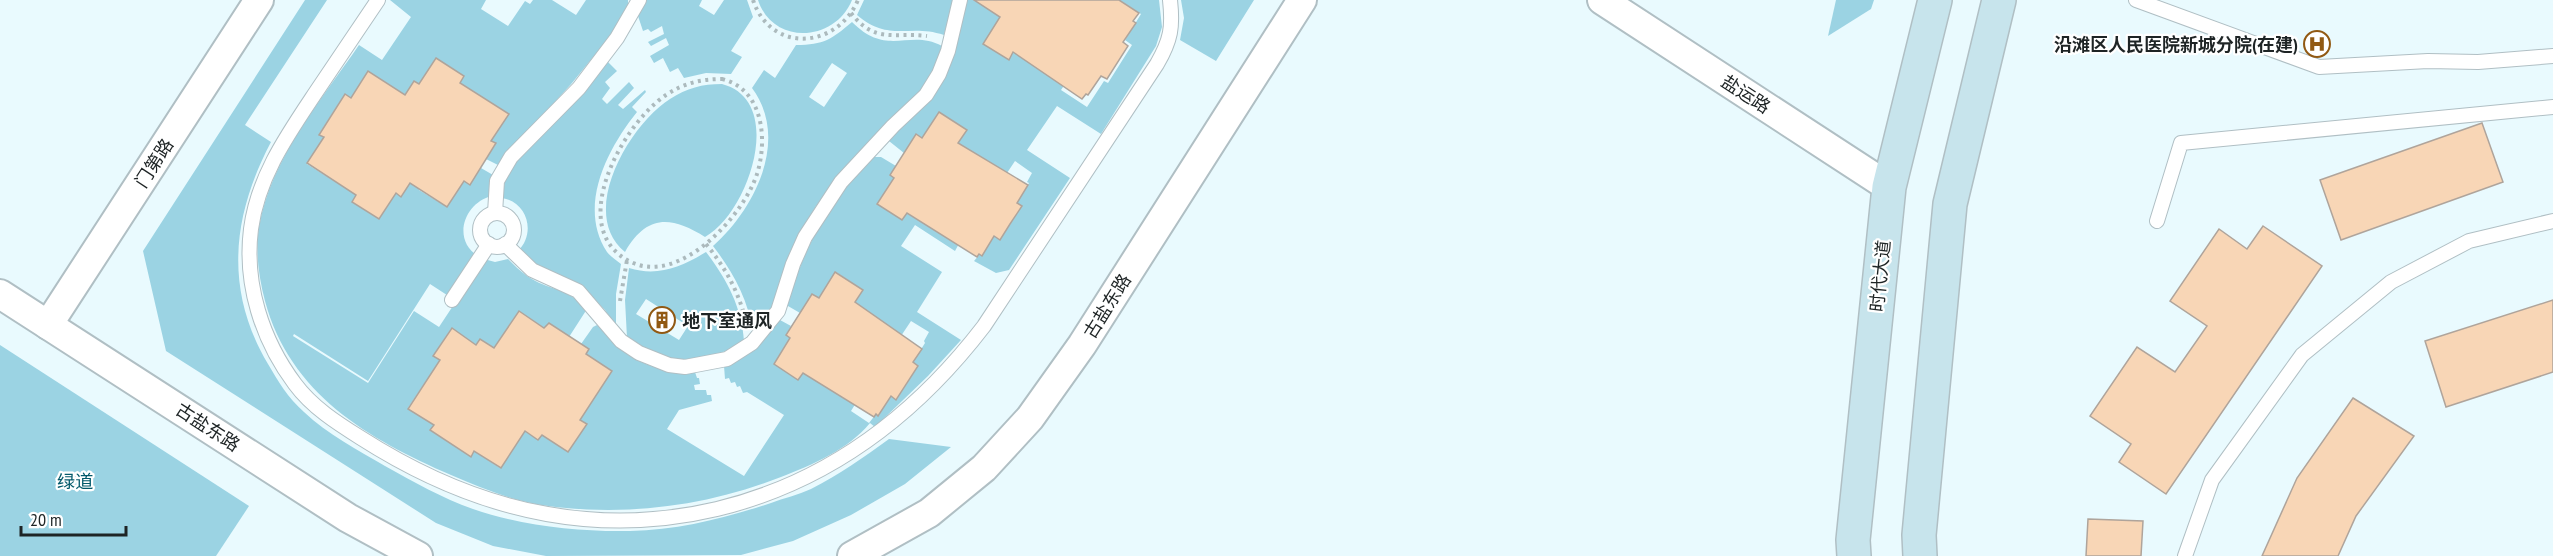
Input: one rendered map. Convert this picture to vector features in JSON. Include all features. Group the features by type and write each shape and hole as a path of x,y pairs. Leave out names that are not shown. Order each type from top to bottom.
{"main road":[{"name":"时代大道","path":"1854,556 1852,540 1889,187 1935,0"},
{"path":"1920,556 1919,535 1950,204 1999,0"}],"street":[{"name":"门第路","path":"48,325 259,0"},
{"name":"古盐东路","path":"852,556 929,513 984,468 1030,418 1082,345 1302,0"},
{"name":"盐运路","path":"1602,0 1889,187"},
{"name":"古盐东路","path":"0,294 348,518 418,556"}],"lane":[{"path":"378,0 286,137 270,165 257,199 251,229 250,277 255,303 266,332 295,384 322,412 403,464 477,497 510,506 549,515 636,520 671,518 719,509 762,496 801,480 874,438 930,390 957,361 984,326 1157,64 1168,45 1173,22 1170,0"},
{"path":"495,213 497,181 511,157 579,88 617,38 639,0"},
{"path":"505,244 532,270 578,291 624,344 650,359 685,367 727,359 752,343 778,311 793,264 805,237 823,207 863,156 926,95 939,74 950,43 960,0"},
{"path":"2136,0 2319,67 2428,61 2478,62 2553,56"},
{"path":"2157,221 2181,143 2553,108"},
{"path":"495,213 506,215 512,223 513,234 505,244 497,247 483,239 480,228 485,218 495,213"},
{"path":"2185,556 2212,480 2302,355 2391,282 2469,242 2553,221"},
{"path":"452,300 489,244"}],"path":[{"path":"753,0 766,23 781,34 796,38 821,36 839,26 851,13 858,0"},
{"path":"851,13 859,23 882,36 929,36 950,43"},
{"path":"722,79 732,81 743,88 755,103 760,120 762,144 757,174 743,200 729,221 706,244 664,266 636,265 624,259 614,249 602,223 602,207 610,165 626,135 652,105 696,80 722,79"},
{"path":"706,244 720,261 736,290 752,343"}],"green space":[{"path":"305,0 327,0 245,125 271,142 258,170 241,225 238,253 239,281 244,308 254,336 268,364 298,407 333,435 417,484 473,509 531,524 611,531 648,530 702,522 796,495 831,478 889,439 951,447 905,484 851,515 793,541 741,555 546,556 493,546 436,523 166,351 143,251"},
{"path":"390,0 486,0 481,9 508,26 525,1 530,4 533,0 552,0 576,15 586,0 628,0 628,5 611,35 572,83 498,165 486,159 496,144 491,141 508,114 455,90 464,76 436,58 419,84 414,81 396,108 368,71 351,98 345,94 319,134 324,137 307,164 334,181 359,190 352,202 379,219 396,193 401,196 416,173 419,190 447,207 464,181 470,184 481,168 493,175 492,196 483,200 469,213 463,231 470,249 478,256 450,297 430,284 368,381 294,334 293,336 368,383 414,311 439,327 484,259 495,262 508,259 527,276 564,292 587,309 569,337 549,323 544,328 518,312 500,339 513,348 507,358 476,345 451,329 433,356 445,363 439,389 426,381 408,408 434,425 431,431 470,456 474,451 500,468 518,441 516,425 538,440 542,435 568,452 586,424 573,415 586,354 581,344 597,325 622,350 640,362 672,371 695,372 700,384 694,385 695,390 706,390 707,395 711,395 712,401 679,410 667,429 744,476 784,415 747,392 743,393 740,386 737,387 735,382 731,383 729,378 725,379 724,366 759,345 780,320 791,326 786,335 790,338 774,364 798,379 803,373 859,398 851,411 869,423 876,414 879,415 891,396 897,399 918,366 913,362 929,332 911,321 901,336 855,302 863,290 836,272 819,298 812,294 800,313 788,306 788,301 803,259 821,224 871,157 881,157 896,166 890,175 894,178 877,204 902,219 906,213 918,220 934,196 962,238 955,251 915,225 901,246 942,272 917,312 961,340 928,376 875,427 870,423 852,441 841,448 781,477 723,496 693,502 663,507 602,510 541,505 484,488 390,446 362,429 336,409 313,387 293,362 277,334 265,301 259,274 257,246 265,202 274,177 313,109 359,45 382,60 411,17"},
{"path":"647,0 702,0 699,6 714,15 724,0 747,0 753,17 731,51 742,57 731,74 706,73 684,78 678,68 670,72 663,58 654,63 650,56 669,45 666,38 651,46 648,42 664,34 662,26 651,32 648,29 643,31 638,16"},
{"path":"758,0 852,0 844,14 832,24 819,31 804,33 790,31 777,25 766,15"},
{"path":"864,0 953,0 944,35 880,28 857,15"},
{"path":"966,0 990,0 996,14 1000,17 1009,59 1013,52 1025,60 1069,78 1061,90 1087,107 1104,81 1108,83 1132,45 1125,40 1141,14 1121,1 1113,13 1080,0 1159,0 1162,27 1156,46 1101,134 1057,106 1027,150 1070,178 1009,270 996,273 974,261 980,254 982,255 994,236 1000,240 1022,206 1017,203 1032,173 1015,161 1005,176 956,164 966,148 958,143 967,130 939,112 922,138 916,134 904,153 889,141 952,58"},
{"path":"1181,0 1254,0 1216,61 1180,40 1184,18"},
{"path":"1836,0 1874,0 1871,9 1828,36"},
{"path":"852,22 865,33 888,41 930,41 942,46 932,74 924,88 848,164 816,206 800,233 776,300 753,332 739,286 713,246 742,213 754,193 762,172 767,151 768,129 763,108 752,88 764,70 775,78 796,45 821,42 833,37","holes":["832,63 847,73 824,107 809,97"]},
{"path":"608,62 617,71 605,82 610,88 602,99 607,104 629,82 634,88 618,105 623,109 645,90 646,92 632,107 637,112 626,126 607,160 596,197 595,216 598,234 607,252 621,264 616,294 616,326 605,310 581,285 537,266 518,251 527,236 526,220 518,206 502,198 505,181 512,165 584,92"},
{"path":"722,84 742,95 753,112 757,134 754,158 735,206 721,225 705,237 681,225 660,222 642,231 625,252 612,235 606,215 608,193 614,170 626,148 639,128 670,99 695,87"},
{"path":"706,252 720,272 732,294 740,316 744,341 715,355 685,359 656,354 627,338 625,300 629,268 640,271 660,271","holes":["646,299 688,326 679,340 636,314"]},
{"name":"绿道","path":"0,345 249,506 216,556 0,556"}],"building":[{"path":"974,0 1119,0 1139,13 1133,21 1136,23 1123,42 1128,46 1107,79 1101,76 1088,95 1086,94 1082,99 1013,52 1009,60 983,44 1000,17"},
{"path":"436,58 464,76 460,83 509,114 491,141 496,143 470,185 464,181 447,207 410,183 401,197 396,193 379,219 352,202 356,195 307,163 324,137 319,135 345,94 351,98 368,71 405,95 414,81 419,84"},
{"path":"939,112 967,130 958,143 1028,185 1017,203 1022,206 1000,240 994,236 982,256 979,254 977,257 907,213 902,220 877,204 894,178 890,175 916,134 922,138"},
{"path":"2482,123 2503,182 2341,240 2320,180"},
{"path":"2263,226 2322,266 2166,494 2119,462 2131,444 2090,416 2137,347 2175,372 2207,326 2170,301 2219,229 2247,249"},
{"path":"835,272 863,290 855,302 922,349 913,362 918,366 896,400 891,396 878,416 876,414 874,417 803,373 798,380 774,364 790,338 786,335 812,294 819,298"},
{"path":"2553,300 2553,372 2446,407 2425,341"},
{"path":"519,311 544,328 549,323 589,349 586,354 612,371 580,420 587,424 568,452 542,435 538,440 525,431 501,468 474,451 471,457 430,430 434,425 408,409 440,360 433,356 452,328 476,345 480,339 494,348"},
{"path":"2353,398 2414,436 2356,516 2338,556 2262,556 2297,478"},
{"path":"2088,519 2143,521 2141,556 2086,556"}],"place":[{"name":"沿滩区人民医院新城分院(在建)","path":"2317,44"},
{"name":"地下室通风","path":"662,320"}]}
